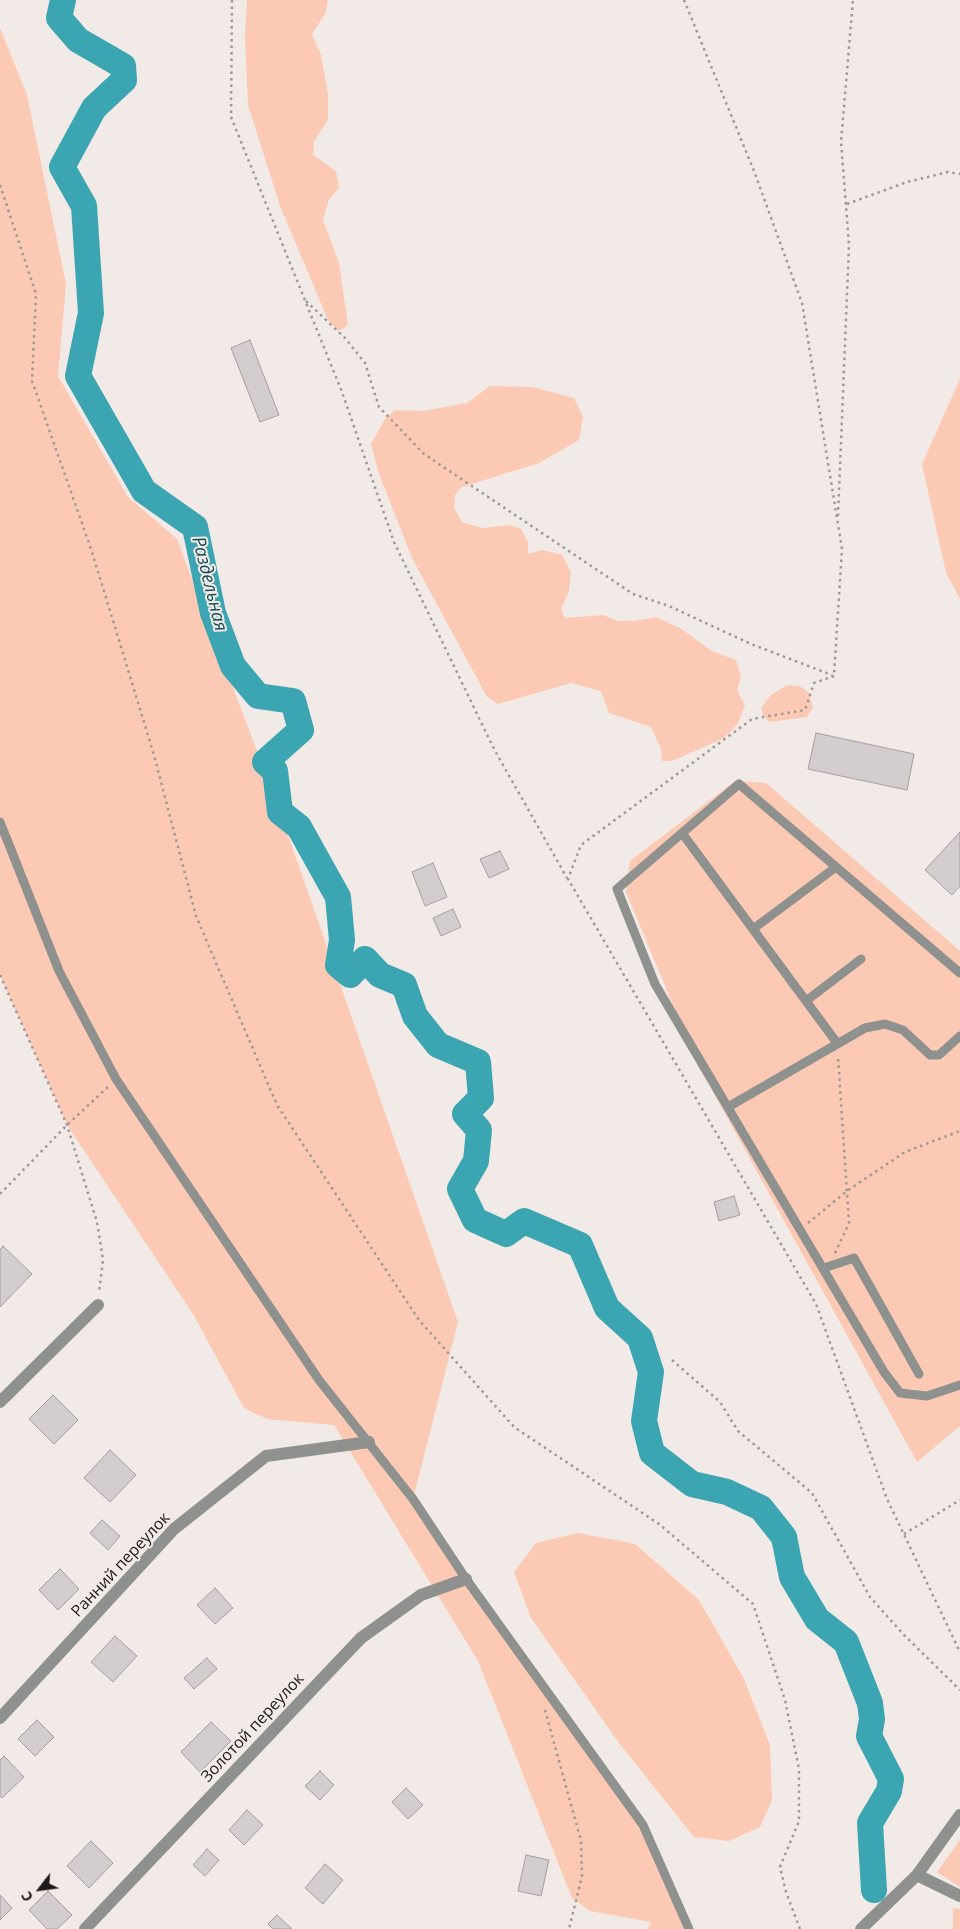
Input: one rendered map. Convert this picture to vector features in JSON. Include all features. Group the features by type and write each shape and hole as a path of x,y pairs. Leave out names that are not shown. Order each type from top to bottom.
{"street":[{"path":"0,1402 98,1304"},
{"name":"Ранний переулок","path":"0,1718 174,1529 266,1456 369,1442"},
{"name":"Золотой переулок","path":"86,1929 361,1638 421,1595 466,1579"},
{"path":"861,1929 917,1875 960,1815"},
{"path":"917,1875 960,1896"}],"lane":[{"path":"960,973 739,784 617,889 655,984 884,1372 900,1393 927,1396 960,1384"},
{"path":"0,822 59,971 116,1080 319,1380 413,1499 466,1579 643,1825 688,1929"},
{"path":"682,833 837,1043"},
{"path":"753,929 836,866"},
{"path":"806,1001 861,959"},
{"path":"728,1107 865,1028 885,1024 903,1030 930,1056 939,1056 960,1036"},
{"path":"824,1268 854,1258 919,1374"}],"path":[{"path":"232,0 231,117 342,392 394,542 494,749 568,879"},
{"path":"684,0 754,171 802,303 842,549 834,676"},
{"path":"838,523 849,255 847,204 841,142 853,0"},
{"path":"847,204 907,182 948,172 960,174"},
{"path":"0,184 36,294 32,381 91,550 154,755 196,916 277,1105 419,1320 514,1427 659,1524 753,1604 785,1700 799,1769 798,1820 780,1867 786,1892 800,1929"},
{"path":"305,300 345,338 365,363 379,407 424,454 633,594 669,606 751,644 834,676"},
{"path":"752,719 805,710 814,683 834,676"},
{"path":"0,975 67,1125 97,1222 103,1260 98,1304"},
{"path":"824,1268 838,1249 849,1223 837,1043"},
{"path":"0,1194 67,1125 116,1080"},
{"path":"801,1229 847,1191 905,1152 960,1131"},
{"path":"672,1360 720,1402 738,1430 812,1493 870,1597 904,1635 960,1690"},
{"path":"904,1534 960,1500"},
{"path":"544,1708 582,1841 582,1876 569,1929"}],"shaded area":[{"path":"247,0 328,0 326,12 312,34 321,55 328,94 328,120 314,141 313,155 336,171 339,188 329,199 323,220 339,263 348,325 338,331 328,320 280,206 248,105 245,35"},
{"path":"0,28 27,95 66,284 58,376 128,497 177,539 280,812 458,1322 413,1499 643,1825 689,1929 648,1929 651,1922 590,1911 572,1898 478,1661 334,1425 267,1419 244,1408 193,1314 67,1125 0,975"},
{"path":"960,379 960,599 946,573 922,464"},
{"path":"490,386 533,387 574,398 583,417 579,440 539,463 462,487 455,495 454,508 462,522 482,528 510,525 521,529 528,542 528,554 542,550 562,555 571,572 569,591 561,609 565,618 603,615 618,621 634,621 656,617 680,628 712,651 736,660 741,677 737,690 745,706 737,725 724,738 672,761 662,761 661,749 651,727 609,713 601,691 571,683 498,704 487,697 412,558 379,474 371,444 385,419 395,410 423,411 467,403"},
{"path":"787,685 800,686 809,693 813,708 807,717 770,722 763,715 761,708 771,695"},
{"path":"735,781 766,783 960,951 960,1426 917,1462 697,1063 626,892 630,861"},
{"path":"578,1533 635,1544 699,1600 743,1677 770,1745 772,1800 760,1827 729,1841 694,1837 619,1743 531,1618 514,1572 536,1543"},
{"path":"960,1840 960,1887 937,1872"},
{"path":"953,1908 960,1909 960,1929 953,1929"}],"building":[{"path":"250,340 279,415 260,422 231,348"},
{"path":"816,733 914,754 907,790 808,769"},
{"path":"960,832 960,886 952,895 925,870"},
{"path":"500,851 509,869 489,878 480,859"},
{"path":"433,863 447,897 425,906 412,872"},
{"path":"453,909 461,927 441,936 433,918"},
{"path":"734,1196 740,1215 719,1221 714,1202"},
{"path":"3,1246 32,1274 0,1307 0,1250"},
{"path":"53,1395 78,1420 54,1444 29,1419"},
{"path":"110,1450 136,1475 110,1502 84,1478"},
{"path":"102,1520 120,1536 108,1550 90,1533"},
{"path":"60,1569 79,1589 58,1610 39,1590"},
{"path":"215,1588 233,1608 215,1624 197,1605"},
{"path":"115,1636 137,1656 113,1682 91,1662"},
{"path":"207,1658 217,1669 194,1689 184,1678"},
{"path":"37,1720 54,1737 35,1756 18,1739"},
{"path":"211,1722 231,1741 200,1772 181,1752"},
{"path":"4,1756 24,1777 2,1798 0,1796 0,1760"},
{"path":"320,1771 334,1785 320,1800 305,1786"},
{"path":"406,1788 423,1805 408,1819 392,1802"},
{"path":"247,1810 263,1825 244,1845 229,1830"},
{"path":"91,1841 113,1863 89,1888 67,1866"},
{"path":"207,1849 219,1860 205,1876 193,1865"},
{"path":"526,1855 549,1860 541,1896 518,1891"},
{"path":"325,1864 343,1880 323,1904 305,1888"},
{"path":"48,1891 72,1915 57,1929 47,1929 29,1910"},
{"path":"0,1895 12,1908 0,1920"},
{"path":"277,1915 292,1929 273,1929 268,1924"}],"waterway":[{"name":"Раздельная","path":"63,0 59,18 78,40 123,66 124,80 94,108 62,167 84,206 91,313 78,376 144,491 195,527 213,613 233,666 258,696 293,701 301,730 265,762 275,771 280,812 299,827 338,897 342,940 338,965 350,975 365,959 380,975 404,985 415,1016 438,1045 478,1062 481,1098 465,1114 479,1130 476,1161 460,1189 475,1220 506,1234 524,1221 580,1245 607,1308 640,1338 651,1372 644,1421 652,1453 692,1484 727,1492 761,1508 784,1537 792,1577 817,1619 846,1642 870,1703 872,1719 869,1736 891,1779 889,1791 870,1823 874,1890"}]}
